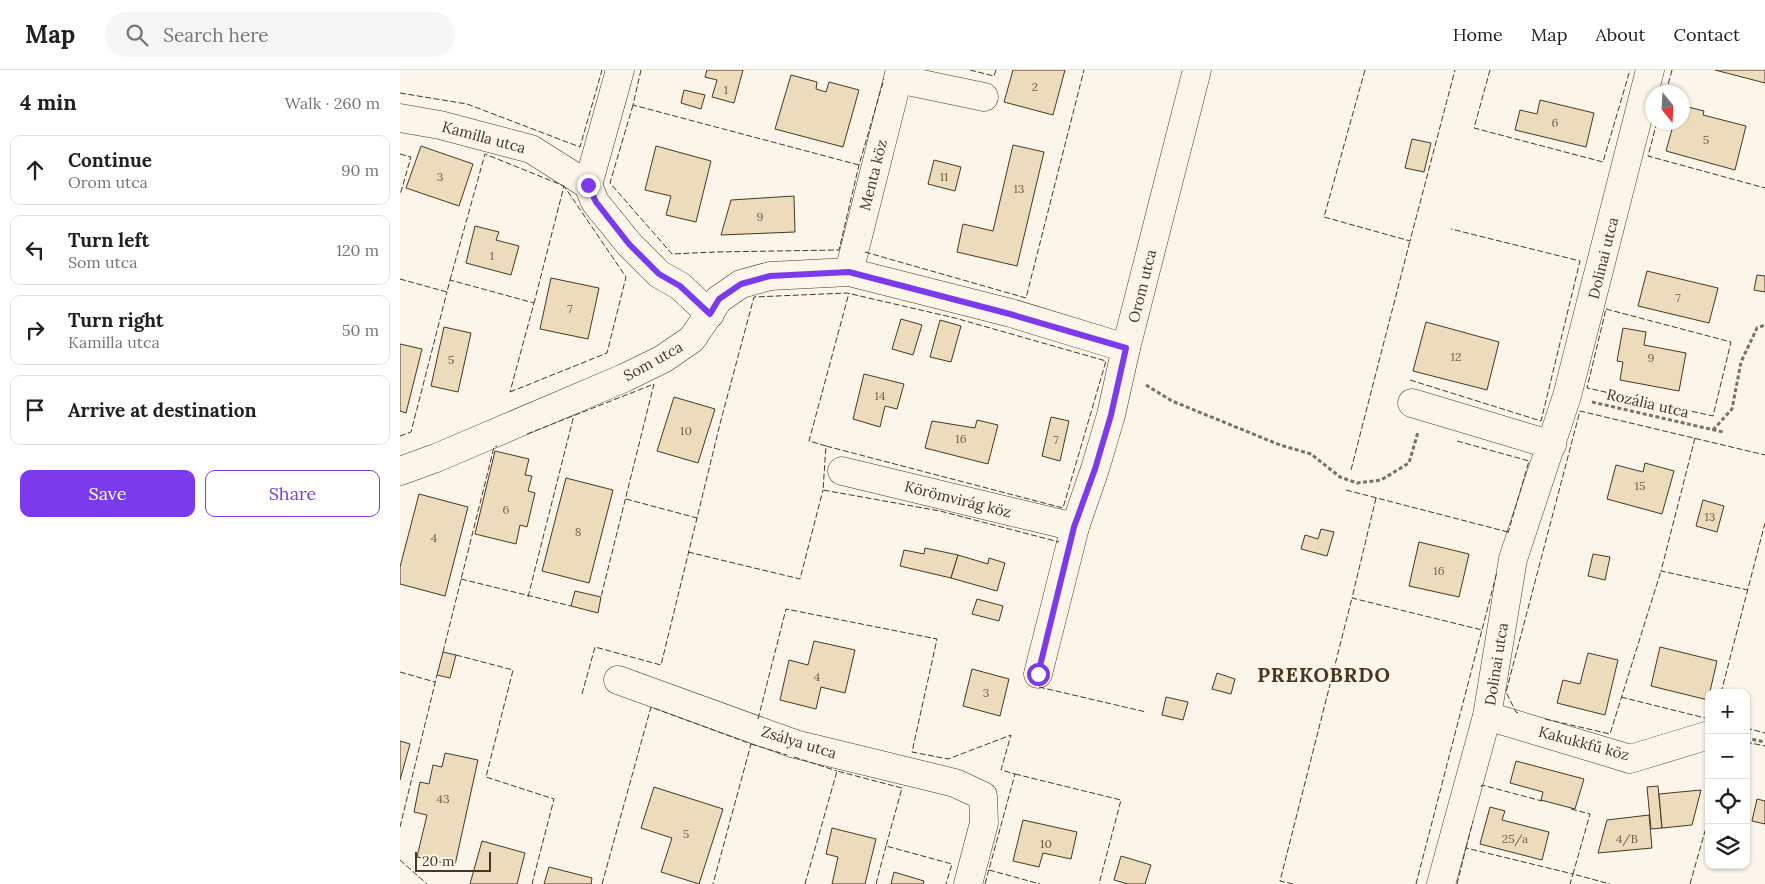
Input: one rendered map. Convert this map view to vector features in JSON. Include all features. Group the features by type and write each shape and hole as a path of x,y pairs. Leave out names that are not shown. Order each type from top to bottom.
{"street":[{"path":"588,185 620,70"},
{"name":"Orom utca","path":"1038,674 1074,527 1109,424 1197,70"},
{"name":"Dolinai utca","path":"1441,884 1487,716 1513,559 1567,396 1650,70"},
{"name":"Menta köz","path":"849,272 899,74 984,97"},
{"name":"Kamilla utca","path":"400,118 440,125 531,149 588,185 596,202 629,244 659,274 680,286 710,314"},
{"name":"Som utca","path":"400,471 472,443 624,378 663,359 692,339 719,299 741,284 770,276 849,272 1010,314 1124,360"},
{"path":"1419,405 1552,445"},
{"name":"Körömvirág köz","path":"842,471 1074,527"},
{"name":"Zsálya utca","path":"618,680 795,744 955,783 983,796 984,823 968,884"},
{"name":"Kakukkfű köz","path":"1487,716 1630,759 1705,736"}],"path":[{"path":"1713,430 1732,409 1741,362 1757,328 1765,324"},
{"path":"1124,360 1172,401 1280,445 1311,454 1340,477 1357,483 1381,480 1408,463 1419,405"},
{"name":"Rozália utca","path":"1567,396 1723,432"},
{"path":"1750,739 1765,742"}],"building":[{"path":"707,70 743,70 734,103 712,97 717,80 705,77"},
{"path":"1013,70 1065,70 1053,115 1004,102"},
{"path":"1715,70 1765,70 1765,83"},
{"path":"791,75 817,82 816,89 826,92 829,82 859,90 843,147 775,129"},
{"path":"684,90 705,95 701,109 681,103"},
{"path":"1540,100 1594,113 1586,147 1515,130 1520,110 1537,114"},
{"path":"1690,108 1704,111 1703,115 1746,126 1735,170 1666,151 1672,130 1690,130"},
{"path":"1412,139 1431,143 1424,172 1405,168"},
{"path":"1013,145 1044,152 1017,266 957,252 963,224 993,231"},
{"path":"421,146 473,164 459,206 406,188"},
{"path":"656,146 711,161 696,222 666,215 671,196 645,190"},
{"path":"934,160 961,167 955,191 928,184"},
{"path":"794,196 795,232 721,235 731,200"},
{"path":"475,226 499,232 496,240 519,246 511,275 466,263"},
{"path":"1647,271 1718,288 1709,323 1638,306"},
{"path":"1757,275 1765,276 1765,292 1754,290"},
{"path":"551,278 599,288 588,339 540,329"},
{"path":"901,319 922,325 913,355 892,349"},
{"path":"940,320 961,326 951,362 930,357"},
{"path":"1426,322 1499,342 1487,390 1413,371"},
{"path":"444,327 471,333 458,392 431,386"},
{"path":"1623,328 1646,332 1644,345 1686,353 1679,391 1620,380 1623,362 1617,361"},
{"path":"400,344 422,349 406,413 400,411"},
{"path":"864,374 904,384 897,409 885,406 880,427 853,419"},
{"path":"674,397 715,409 698,463 657,451"},
{"path":"1051,417 1069,421 1060,461 1042,456"},
{"path":"977,420 998,425 988,464 925,448 932,421 975,428"},
{"path":"495,451 529,459 525,475 532,476 528,491 535,493 527,527 520,525 516,544 475,534"},
{"path":"1645,463 1674,471 1662,514 1607,499 1616,465 1643,472"},
{"path":"566,478 613,490 589,583 542,571"},
{"path":"419,494 468,507 445,596 400,584 400,567"},
{"path":"1703,500 1724,506 1717,532 1696,526"},
{"path":"1321,529 1334,532 1327,556 1301,549 1305,535 1318,539"},
{"path":"1419,542 1469,554 1459,597 1409,586"},
{"path":"925,548 958,555 951,578 900,566 904,550 924,554"},
{"path":"1593,554 1610,557 1605,580 1588,576"},
{"path":"958,555 988,564 989,558 1005,563 997,591 951,578"},
{"path":"575,591 601,597 598,613 571,606"},
{"path":"977,599 1003,606 999,621 972,614"},
{"path":"814,641 855,650 845,693 821,687 816,709 780,700 789,660 808,665"},
{"path":"1660,647 1717,661 1711,689 1705,689 1705,699 1651,686"},
{"path":"443,652 456,655 450,678 437,675"},
{"path":"1588,653 1618,660 1605,715 1557,703 1563,680 1580,684"},
{"path":"972,669 1009,679 1000,716 963,706"},
{"path":"1217,673 1235,679 1231,694 1212,689"},
{"path":"1166,697 1188,702 1183,720 1162,715"},
{"path":"400,741 410,744 400,780"},
{"path":"445,753 478,760 455,865 417,857 427,815 414,812 420,782 429,784 433,765 442,767"},
{"path":"1516,761 1584,779 1575,809 1541,800 1543,792 1510,783"},
{"path":"1658,786 1662,828 1651,829 1647,787"},
{"path":"654,787 723,809 699,884 661,872 672,838 641,828"},
{"path":"1701,790 1692,825 1662,828 1659,794"},
{"path":"1757,799 1765,801 1765,824 1752,821"},
{"path":"1490,807 1505,811 1502,820 1549,832 1542,860 1480,844"},
{"path":"1649,815 1652,848 1598,853 1607,820"},
{"path":"1023,820 1077,832 1071,859 1043,853 1039,867 1013,861"},
{"path":"832,828 876,839 865,884 832,884 838,857 826,854"},
{"path":"482,841 525,853 517,884 470,884"},
{"path":"1121,856 1151,865 1145,884 1128,884 1114,880"},
{"path":"549,867 592,878 591,884 544,884"},
{"path":"894,872 924,881 923,884 891,884"}],"fence":[{"path":"400,93 467,104 580,147 602,70"},
{"path":"641,70 633,105 859,165"},
{"path":"970,70 994,76 996,70"},
{"path":"865,252 1026,298 1084,70"},
{"path":"1365,70 1324,217 1410,241 1455,70"},
{"path":"1490,70 1474,128 1603,162 1630,70"},
{"path":"1668,85 1672,70"},
{"path":"633,105 610,183 672,254 839,250 859,165 884,79"},
{"path":"1655,130 1648,156 1765,188"},
{"path":"400,154 411,157 400,195"},
{"path":"450,280 485,154 564,186 534,303"},
{"path":"510,392 607,353 626,277 564,186"},
{"path":"1410,380 1541,421 1580,261 1451,229"},
{"path":"1351,470 1410,241"},
{"path":"400,279 447,292 450,280 534,303 510,392"},
{"path":"400,436 411,432 447,292"},
{"path":"582,694 595,647 661,665 721,420 754,297 847,293 955,318 1106,361 1063,508 826,446 823,490 940,511 1059,542"},
{"path":"826,446 809,441 849,293"},
{"path":"1606,309 1731,342 1713,416 1587,388 1606,309"},
{"path":"527,434 654,384 601,597"},
{"path":"1518,713 1506,692 1580,411 1765,455"},
{"path":"528,597 574,415"},
{"path":"1695,438 1661,571 1748,590"},
{"path":"1457,441 1529,461 1508,533"},
{"path":"443,652 494,447 497,446"},
{"path":"688,552 800,579 823,490"},
{"path":"1346,490 1508,532"},
{"path":"1376,498 1352,598 1482,630"},
{"path":"626,499 697,518"},
{"path":"1722,689 1765,523"},
{"path":"1545,719 1610,734 1661,571"},
{"path":"1416,884 1497,572"},
{"path":"461,579 571,606"},
{"path":"1293,884 1280,881 1352,598"},
{"path":"758,719 786,609 937,639 912,752 948,759 1011,735 1001,770 1015,774 985,884"},
{"path":"456,655 513,670 486,777 554,799 532,884"},
{"path":"400,672 435,682"},
{"path":"400,827 437,675"},
{"path":"1039,687 1146,712"},
{"path":"1621,697 1705,718"},
{"path":"602,884 651,707 751,744 713,884"},
{"path":"1750,729 1765,733"},
{"path":"1750,743 1765,746"},
{"path":"751,744 787,755"},
{"path":"794,757 837,771"},
{"path":"805,884 837,771 902,788 886,846 952,864 946,884"},
{"path":"1015,774 1121,800 1099,884"},
{"path":"1481,787 1482,785 1542,801"},
{"path":"1571,809 1590,814 1573,874 1610,884"},
{"path":"1466,848 1473,821"},
{"path":"1690,884 1707,824"},
{"path":"876,884 886,846"},
{"path":"1457,884 1466,848 1573,874 1570,884"},
{"path":"400,860 427,884"},
{"path":"989,870 1040,884"}],"district":[{"name":"PREKOBRDO","path":"1324,674"}],"route":[{"path":"588,185 596,202 629,244 659,274 680,286 710,314 719,299 741,284 770,276 849,272 1010,314 1126,348 1111,415 1095,469 1074,527 1038,674"}]}
